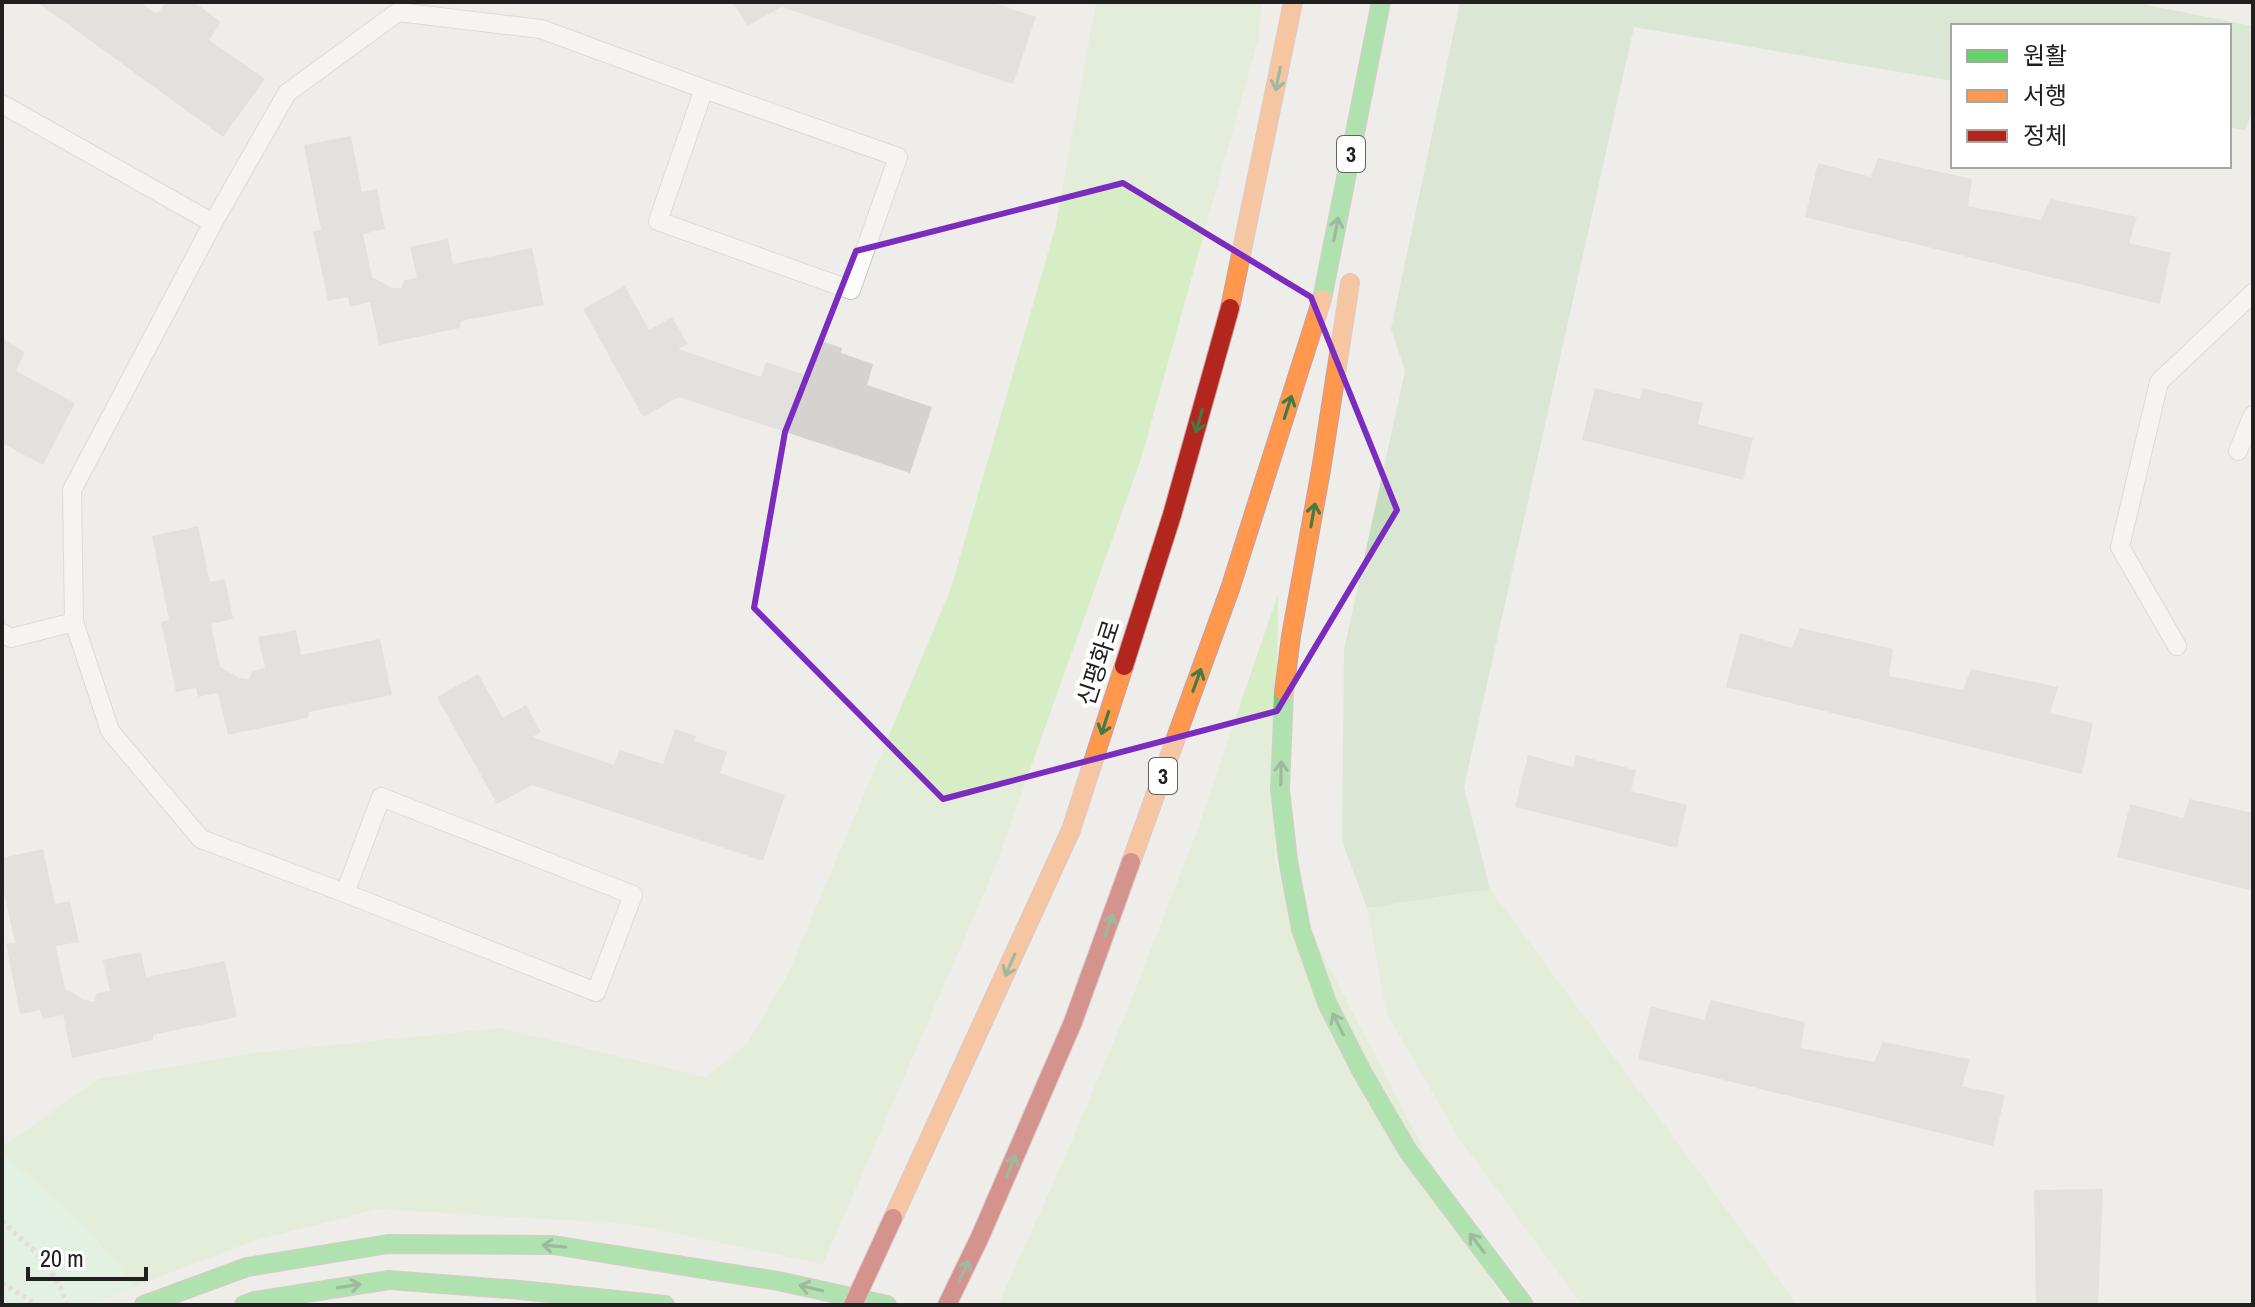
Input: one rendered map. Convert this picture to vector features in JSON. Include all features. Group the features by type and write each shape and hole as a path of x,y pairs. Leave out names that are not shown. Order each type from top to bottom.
{"highway":[{"name":"신평화로","path":"853,1305 1071,830 1172,515 1235,292 1293,2"},
{"path":"1359,202 1382,2"},
{"name":"3","path":"947,1305 980,1237 1073,1022 1230,589 1321,306 1382,2"},
{"path":"1352,264 1291,636 1282,709 1280,789 1288,860 1301,929 1327,1003 1362,1072 1408,1151 1524,1305"},
{"path":"144,1305 247,1267 403,1244 553,1245 778,1281 887,1305"},
{"path":"244,1305 389,1280 665,1305"}],"lane":[{"path":"345,893 381,797 633,895 596,992 201,839 110,731 74,622 72,490 213,223 287,93 398,12 541,29 898,157 851,290 658,221 704,89"},
{"path":"2,104 213,223"},
{"path":"2177,646 2120,547 2159,382 2253,293"},
{"path":"2238,451 2253,415"},
{"path":"2,633 11,638 74,622"}],"path":[{"path":"2,1221 43,1259 67,1305"},
{"path":"2,1283 37,1305"}],"highlighted area":[{"path":"1123,183 1311,297 1397,510 1277,711 943,799 754,608 785,432 856,251"}],"green space":[{"path":"1096,2 1262,2 1258,40 1141,459 994,870 823,1264 630,1224 377,1209 254,1241 135,1286 82,1223 2,1153 2,1147 99,1079 253,1053 500,1028 706,1077 747,1044 788,974 950,591 1056,225"},
{"path":"1460,2 2132,2 2253,26 2253,110 2245,130 2231,127 2231,24 1951,24 1951,81 1634,27 1464,787 1490,889 1367,908 1342,841 1344,650 1405,371 1391,329"},
{"path":"1278,594 1275,863 1505,1305 998,1305 1127,1011 1197,831"},
{"path":"1490,889 1797,1305 1582,1305 1459,1138 1387,1014 1367,908"},
{"path":"2,1153 82,1223 135,1286 92,1305 2,1305"}],"building":[{"path":"37,2 140,2 157,14 166,2 194,2 221,22 209,40 265,79 223,137"},
{"path":"733,2 991,2 1036,17 1013,84 782,7 747,26"},
{"path":"351,136 362,192 377,189 385,229 363,234 372,277 392,288 401,288 404,280 417,278 410,247 448,239 453,264 532,248 544,305 461,321 460,328 379,345 370,302 350,307 348,297 328,301 313,231 321,230 304,145"},
{"path":"1878,158 1972,179 1968,206 2041,220 2050,199 2137,217 2129,243 2171,253 2160,304 1805,217 1818,163 1871,177"},
{"path":"625,286 649,330 672,317 688,344 678,349 761,377 766,362 809,376 821,341 842,348 841,353 873,364 867,385 932,407 910,473 679,397 643,417 583,309"},
{"path":"2,339 25,352 16,371 75,403 43,465 2,443"},
{"path":"1595,388 1640,399 1643,388 1703,403 1698,424 1753,438 1743,480 1582,440"},
{"path":"198,526 210,582 225,579 233,619 211,624 220,667 240,678 249,679 252,671 265,668 258,637 296,630 301,655 380,639 392,695 309,712 308,718 228,735 218,693 198,697 196,688 176,692 161,622 169,620 152,536"},
{"path":"1800,628 1893,649 1889,676 1963,690 1971,669 2058,687 2050,713 2093,723 2082,774 1726,687 1740,633 1792,648"},
{"path":"478,674 503,718 526,705 541,732 532,737 614,765 620,750 663,764 675,729 696,736 694,741 727,752 720,773 785,795 763,861 532,785 497,804 437,697"},
{"path":"1528,755 1573,767 1576,755 1636,770 1631,791 1687,805 1677,848 1515,807"},
{"path":"2190,799 2253,813 2253,891 2117,857 2130,804 2183,818"},
{"path":"43,849 55,904 70,901 79,942 56,946 65,989 94,1002 97,993 110,991 103,960 141,952 146,977 225,961 237,1017 153,1035 153,1040 72,1058 63,1015 43,1019 40,1010 20,1014 6,944 15,943 2,884 2,858"},
{"path":"1711,1000 1805,1022 1801,1048 1874,1062 1883,1042 1970,1059 1962,1086 2005,1095 1993,1146 1638,1059 1651,1006 1704,1020"},
{"path":"2103,1189 2098,1305 2036,1305 2034,1190"}],"traffic: fast":[{"path":"1322,299 1381,2"},
{"path":"1284,692 1280,789 1288,860 1301,929 1327,1003 1362,1072 1408,1151 1524,1305"},
{"path":"144,1305 247,1267 388,1244 553,1245 778,1281 887,1305"},
{"path":"244,1305 389,1280 665,1305"}],"traffic: slow":[{"path":"1230,308 1293,2"},
{"path":"1284,692 1350,283"},
{"path":"1131,862 1230,589 1322,299"},
{"path":"893,1218 1071,830 1124,666"}],"traffic: jam":[{"path":"1124,666 1172,515 1230,308"},
{"path":"947,1305 980,1237 1073,1022 1131,862"},
{"path":"853,1305 893,1218"}]}
